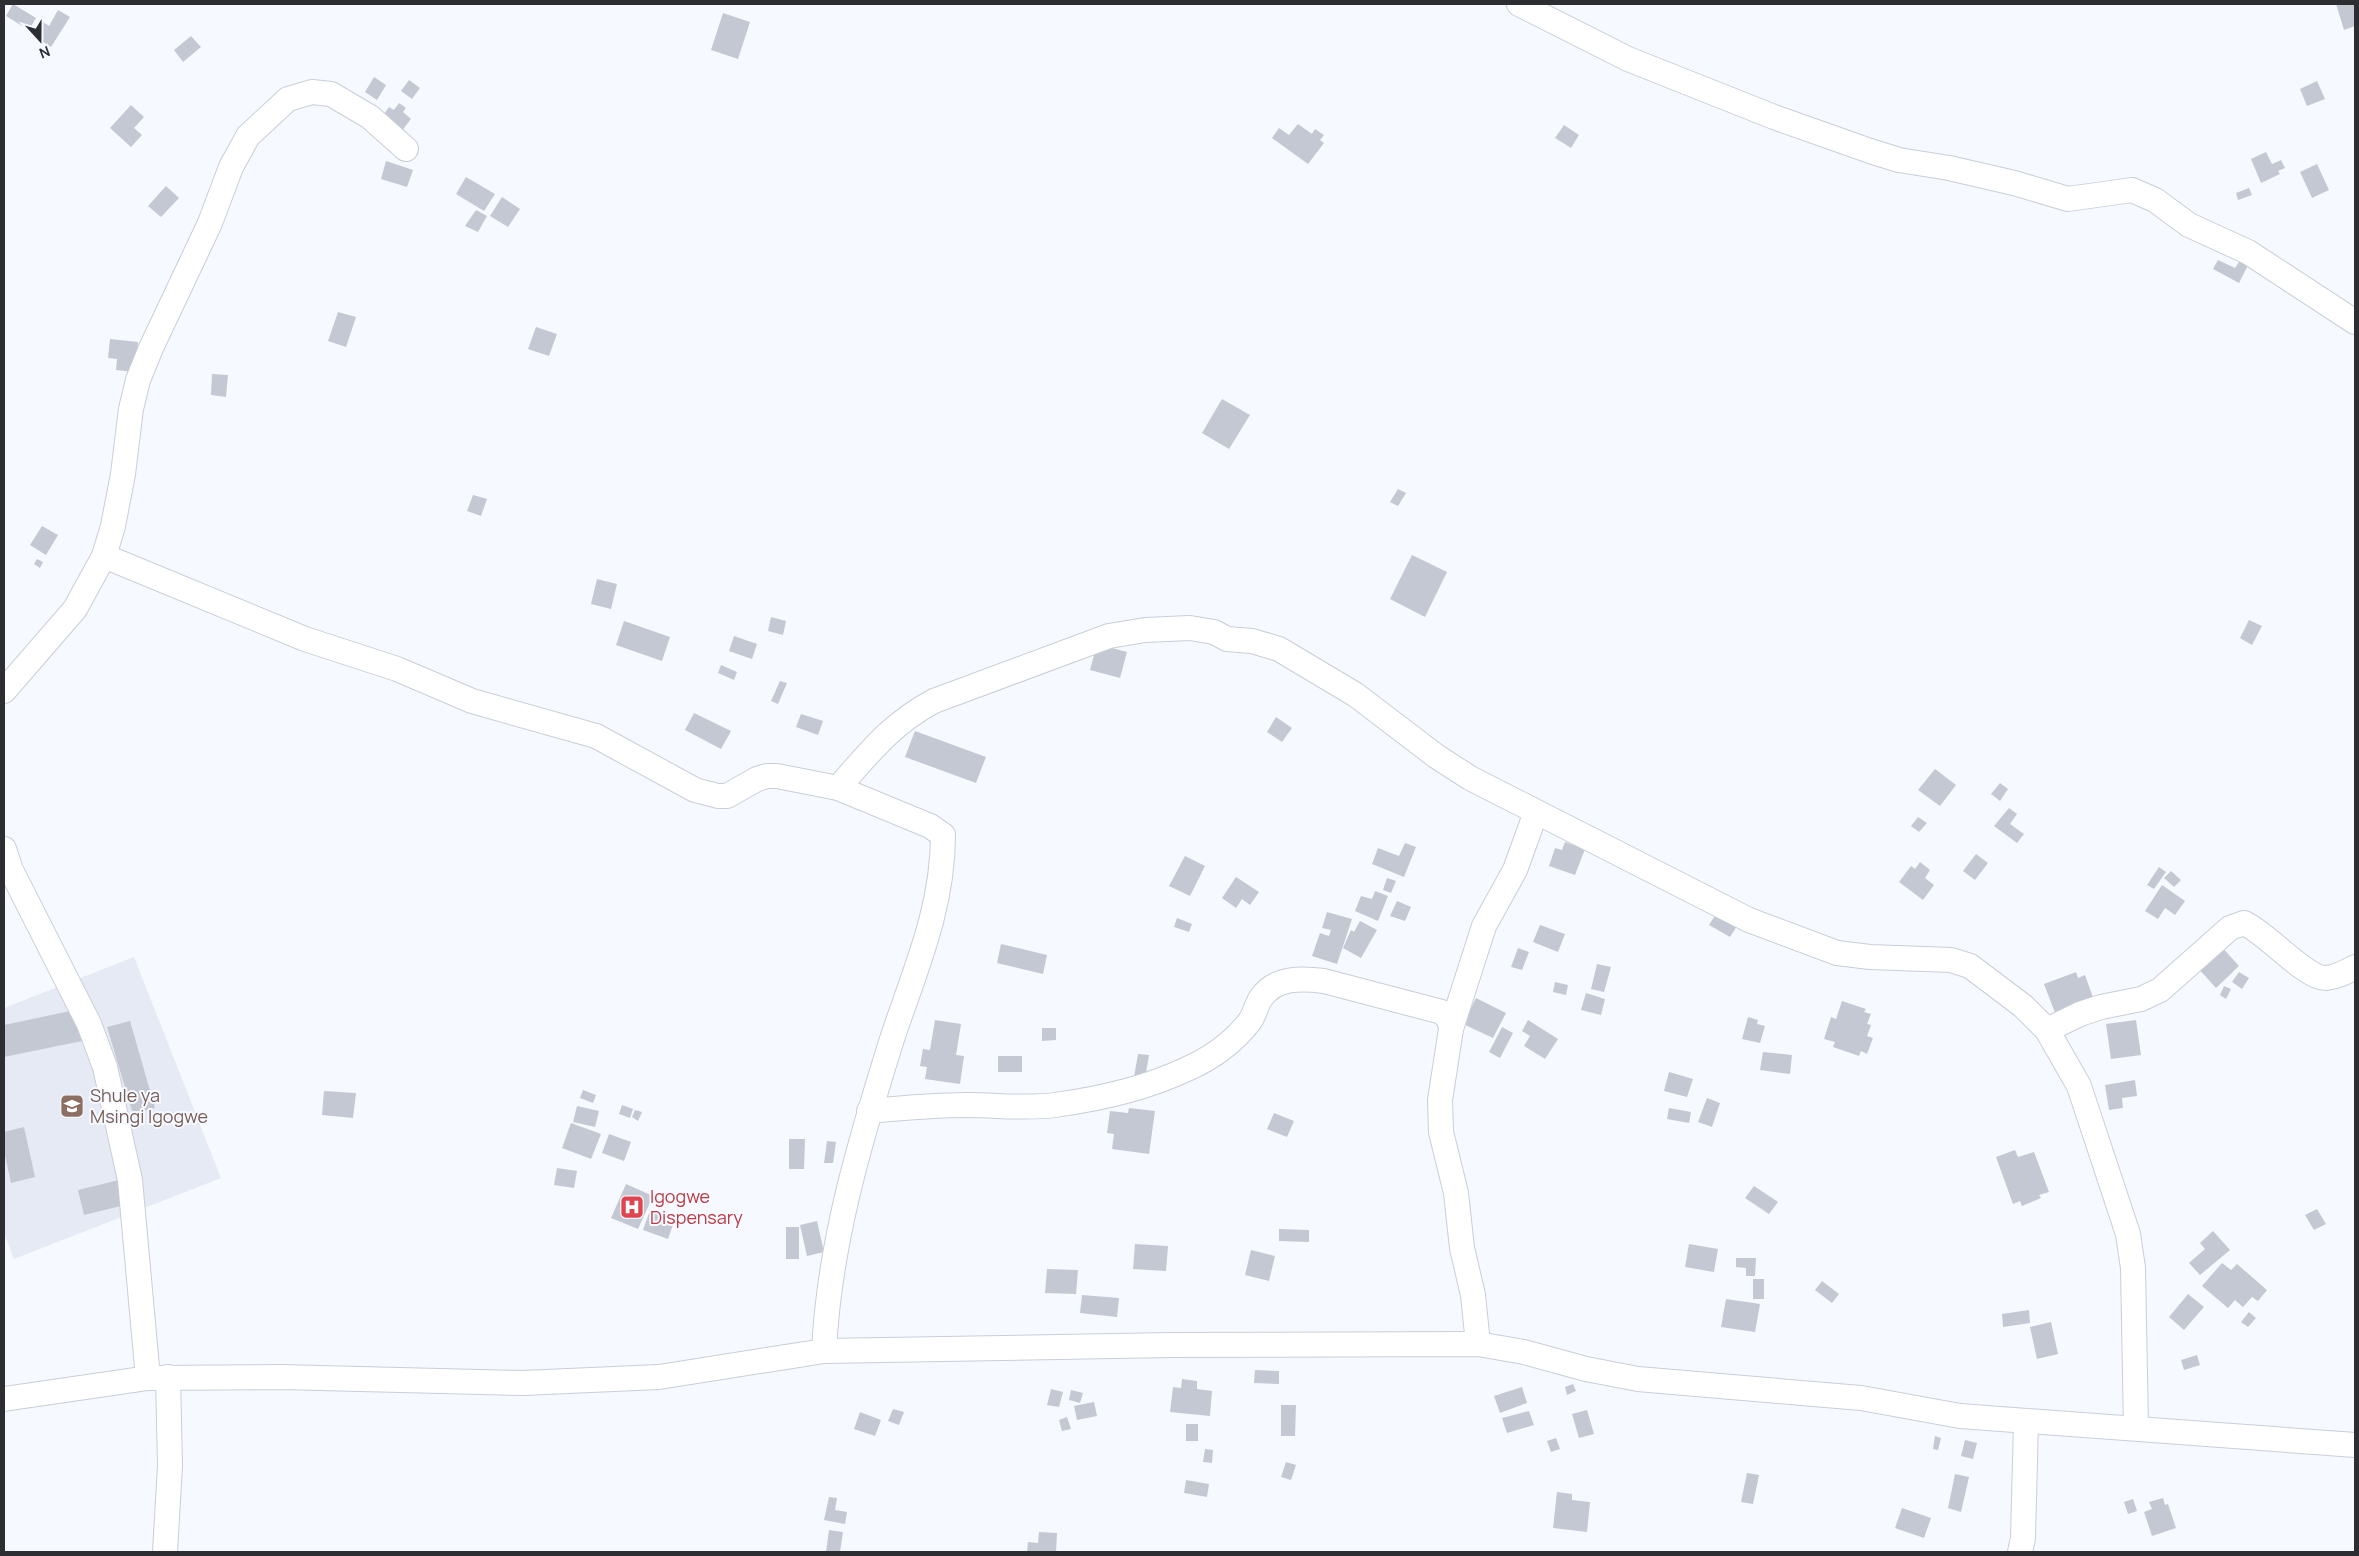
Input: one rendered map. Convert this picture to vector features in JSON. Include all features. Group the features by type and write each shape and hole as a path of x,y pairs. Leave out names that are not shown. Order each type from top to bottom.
{"street":[{"path":"1518,4 1628,59 1774,117 1899,160 1949,168 2014,183 2068,199 2132,190 2155,200 2189,225 2248,252 2355,322"},
{"path":"4,691 75,608 104,556 113,526 120,491 131,409 138,380 150,348 210,223 231,167 248,136 288,99 312,92 331,94 370,117 406,149"},
{"path":"104,556 305,639 371,660 472,701 596,736 695,790 718,796 727,796 767,776 838,788 930,826 943,835 942,878 934,916 869,1111 838,1231 826,1305 824,1351"},
{"path":"838,788 884,736 910,714 934,701 1109,636 1145,630 1190,628 1214,632 1227,639 1252,641 1279,649 1356,694 1436,756 1470,778 1749,920 1837,953 1870,957 1951,960 1970,966 2023,1006 2047,1030 2079,1086 2128,1234 2133,1268 2136,1428"},
{"path":"1478,1344 1473,1295 1462,1248 1456,1193 1441,1132 1440,1100 1451,1029 1484,926 1515,870 1536,812"},
{"path":"4,849 11,870 89,1024 105,1068 130,1180 170,1474 165,1552"},
{"path":"2047,1030 2080,1014 2100,1007 2141,999 2160,990 2230,928 2244,923 2260,931 2310,973 2324,978 2338,976 2355,967"},
{"path":"869,1111 965,1105 1017,1107 1055,1105 1129,1090 1171,1077 1208,1060 1224,1048 1251,1020 1266,991 1289,980 1308,979 1324,981 1430,1007 1442,1012 1449,1019 1451,1029"},
{"path":"4,1399 158,1378 328,1378 523,1383 659,1377 824,1351 1171,1345 1478,1344 1524,1352 1586,1369 1638,1379 1861,1398 1960,1416 2355,1444"},
{"path":"2020,1552 2023,1538 2026,1422"}],"shaded area":[{"path":"134,957 221,1178 14,1259 4,1233 4,1008"}],"building":[{"path":"13,4 36,18 29,30 6,16"},
{"path":"2336,4 2355,4 2355,26 2344,30"},
{"path":"58,10 70,17 51,47 31,34 40,20 49,26"},
{"path":"723,13 750,22 738,59 711,50"},
{"path":"191,36 201,47 183,62 174,50"},
{"path":"374,77 386,85 377,100 365,92"},
{"path":"409,80 420,88 412,99 401,91"},
{"path":"2317,81 2325,99 2307,106 2300,89"},
{"path":"399,103 406,108 403,112 411,119 401,132 382,117 389,107 394,110"},
{"path":"131,105 144,117 134,128 142,135 131,147 110,128"},
{"path":"1298,124 1312,134 1315,129 1324,135 1320,140 1324,143 1308,164 1272,138 1279,128 1289,135"},
{"path":"1564,125 1579,135 1571,148 1555,138"},
{"path":"2266,152 2272,164 2281,160 2285,168 2278,171 2280,174 2261,183 2251,159"},
{"path":"386,161 413,170 407,187 381,179"},
{"path":"2317,164 2329,190 2312,198 2300,172"},
{"path":"466,177 495,194 484,211 456,194"},
{"path":"166,186 179,198 161,217 148,206"},
{"path":"2249,188 2252,195 2238,200 2236,193"},
{"path":"502,197 520,209 508,227 490,216"},
{"path":"476,210 487,216 478,232 465,226"},
{"path":"2241,259 2249,263 2239,283 2213,269 2218,260 2235,268"},
{"path":"338,312 356,317 346,347 328,341"},
{"path":"536,327 557,334 549,356 528,349"},
{"path":"110,339 138,342 135,372 116,370 117,359 108,358"},
{"path":"212,374 228,375 226,397 211,395"},
{"path":"1222,399 1250,415 1229,449 1202,433"},
{"path":"1398,489 1406,493 1398,506 1390,502"},
{"path":"473,495 487,499 481,516 467,511"},
{"path":"42,526 58,535 46,555 30,545"},
{"path":"1412,555 1447,572 1425,617 1390,599"},
{"path":"37,559 43,562 40,568 34,564"},
{"path":"597,579 617,584 611,609 591,604"},
{"path":"771,617 786,621 783,635 768,631"},
{"path":"2249,620 2262,626 2252,645 2240,638"},
{"path":"624,621 670,637 662,661 616,645"},
{"path":"734,636 757,644 752,659 729,651"},
{"path":"1097,644 1127,652 1120,678 1090,670"},
{"path":"721,665 737,672 734,680 718,673"},
{"path":"780,681 787,683 778,704 771,701"},
{"path":"694,713 731,731 721,749 685,730"},
{"path":"801,714 823,721 818,735 796,727"},
{"path":"1276,717 1292,728 1282,742 1267,732"},
{"path":"915,731 986,757 976,783 905,757"},
{"path":"1935,769 1956,785 1940,806 1918,790"},
{"path":"2000,783 2008,789 2000,801 1991,794"},
{"path":"2009,808 2017,814 2010,824 2024,834 2017,843 1994,826"},
{"path":"1918,817 1927,823 1919,832 1911,826"},
{"path":"1565,842 1585,849 1575,875 1549,866 1555,848 1562,850"},
{"path":"1405,843 1416,847 1404,877 1372,864 1378,848 1399,856"},
{"path":"1976,854 1988,863 1975,880 1963,871"},
{"path":"1185,856 1205,866 1190,896 1169,886"},
{"path":"1920,862 1930,870 1925,878 1934,885 1923,900 1899,882 1911,866 1915,869"},
{"path":"2159,867 2166,872 2154,889 2147,885"},
{"path":"2171,871 2181,880 2174,887 2164,878"},
{"path":"1236,877 1259,892 1250,905 1242,899 1236,908 1222,898"},
{"path":"1387,878 1396,881 1391,893 1383,890"},
{"path":"2162,885 2185,901 2175,915 2165,908 2158,919 2145,911"},
{"path":"1375,891 1388,896 1378,921 1355,911 1361,896 1372,899"},
{"path":"1397,901 1411,907 1405,921 1390,916"},
{"path":"1327,912 1352,919 1337,964 1312,956 1320,933 1329,936 1331,930 1322,928"},
{"path":"1716,914 1737,926 1730,937 1709,925"},
{"path":"1177,918 1192,924 1189,932 1174,927"},
{"path":"1360,921 1377,930 1361,958 1343,948 1351,930 1354,932"},
{"path":"1540,925 1565,934 1558,952 1533,942"},
{"path":"1001,944 1047,955 1043,974 997,963"},
{"path":"2220,945 2239,966 2216,988 2197,967"},
{"path":"1518,948 1529,952 1522,970 1511,967"},
{"path":"1597,964 1611,967 1604,992 1591,989"},
{"path":"2076,972 2078,978 2085,975 2095,1003 2057,1018 2044,984"},
{"path":"2239,972 2249,978 2242,989 2232,982"},
{"path":"1555,982 1568,985 1566,995 1553,992"},
{"path":"2224,986 2231,989 2226,999 2220,995"},
{"path":"1586,993 1605,999 1601,1015 1581,1010"},
{"path":"1476,998 1506,1013 1493,1038 1463,1024"},
{"path":"1842,1001 1866,1009 1864,1012 1871,1014 1867,1024 1871,1025 1867,1036 1873,1038 1867,1054 1861,1051 1859,1056 1833,1047 1835,1042 1824,1039 1831,1017 1836,1019"},
{"path":"75,1010 82,1041 4,1057 4,1025"},
{"path":"1748,1017 1758,1020 1757,1024 1765,1026 1760,1043 1742,1039"},
{"path":"935,1020 961,1024 956,1055 964,1056 960,1084 925,1079 927,1067 920,1066 923,1049 930,1050"},
{"path":"1528,1020 1558,1039 1545,1059 1524,1046 1530,1036 1522,1031"},
{"path":"2136,1020 2141,1055 2111,1059 2106,1024"},
{"path":"130,1021 155,1108 133,1114 107,1027"},
{"path":"1502,1027 1513,1033 1500,1058 1489,1052"},
{"path":"1042,1028 1056,1028 1056,1040 1042,1041"},
{"path":"1763,1052 1792,1055 1790,1074 1760,1070"},
{"path":"1138,1054 1149,1055 1145,1079 1134,1077"},
{"path":"998,1056 1022,1056 1022,1072 998,1072"},
{"path":"1669,1072 1693,1079 1687,1097 1664,1091"},
{"path":"2135,1080 2137,1096 2122,1098 2123,1108 2109,1110 2105,1085"},
{"path":"583,1090 596,1095 593,1103 580,1098"},
{"path":"324,1091 356,1093 353,1118 322,1115"},
{"path":"1707,1098 1720,1103 1712,1127 1698,1122"},
{"path":"622,1105 633,1109 630,1118 619,1114"},
{"path":"577,1106 599,1111 595,1127 573,1122"},
{"path":"1129,1108 1155,1111 1149,1154 1112,1149 1114,1134 1107,1133 1110,1111 1128,1113"},
{"path":"1669,1108 1691,1112 1689,1123 1667,1119"},
{"path":"635,1110 642,1112 638,1121 632,1117"},
{"path":"1274,1113 1294,1121 1287,1137 1267,1129"},
{"path":"571,1123 601,1134 591,1159 562,1148"},
{"path":"24,1127 35,1177 11,1183 4,1151 4,1132"},
{"path":"609,1134 631,1142 624,1161 602,1153"},
{"path":"789,1139 805,1139 804,1169 789,1169"},
{"path":"827,1141 836,1142 833,1163 824,1163"},
{"path":"2015,1150 2018,1157 2034,1152 2049,1192 2039,1195 2041,1198 2022,1206 2020,1201 2013,1204 1996,1157"},
{"path":"557,1168 577,1171 574,1188 554,1185"},
{"path":"119,1180 125,1205 84,1215 78,1190"},
{"name":"Igogwe Dispensary","path":"626,1184 653,1196 638,1229 611,1218"},
{"path":"1754,1186 1778,1202 1769,1214 1745,1198"},
{"path":"2317,1209 2326,1224 2314,1230 2305,1215"},
{"path":"650,1210 675,1219 668,1239 643,1230"},
{"path":"817,1221 824,1252 807,1256 800,1225"},
{"path":"786,1227 799,1227 799,1259 786,1259"},
{"path":"1279,1229 1309,1230 1309,1242 1279,1241"},
{"path":"2213,1231 2230,1250 2200,1275 2189,1263 2205,1249 2200,1243"},
{"path":"1135,1244 1168,1246 1166,1271 1133,1269"},
{"path":"1689,1244 1718,1249 1714,1272 1685,1267"},
{"path":"1251,1250 1275,1256 1269,1281 1245,1275"},
{"path":"1736,1258 1756,1258 1755,1276 1746,1276 1746,1268 1736,1267"},
{"path":"2222,1263 2231,1270 2237,1264 2267,1290 2258,1301 2252,1297 2243,1307 2235,1300 2228,1308 2202,1286"},
{"path":"1047,1269 1078,1270 1076,1294 1045,1293"},
{"path":"1753,1279 1764,1279 1764,1299 1753,1299"},
{"path":"1822,1281 1839,1294 1832,1303 1815,1290"},
{"path":"2188,1294 2204,1307 2184,1330 2169,1317"},
{"path":"1082,1295 1119,1298 1117,1317 1080,1313"},
{"path":"1726,1299 1760,1304 1755,1332 1721,1327"},
{"path":"2029,1310 2030,1323 2003,1327 2002,1314"},
{"path":"2249,1312 2256,1318 2248,1327 2241,1322"},
{"path":"2051,1322 2058,1354 2037,1359 2030,1327"},
{"path":"2197,1355 2200,1365 2184,1370 2181,1360"},
{"path":"1255,1370 1279,1371 1279,1384 1254,1383"},
{"path":"1182,1379 1197,1381 1197,1389 1212,1391 1210,1416 1170,1412 1173,1387 1181,1388"},
{"path":"1573,1384 1576,1391 1567,1395 1565,1387"},
{"path":"1522,1387 1527,1403 1500,1413 1494,1396"},
{"path":"1051,1389 1063,1392 1059,1407 1047,1405"},
{"path":"1071,1390 1083,1393 1080,1403 1069,1400"},
{"path":"1094,1402 1097,1416 1077,1420 1074,1406"},
{"path":"1281,1405 1296,1405 1295,1436 1281,1436"},
{"path":"893,1409 904,1412 899,1425 888,1421"},
{"path":"1587,1410 1594,1434 1579,1438 1572,1414"},
{"path":"1529,1411 1534,1425 1507,1433 1502,1418"},
{"path":"860,1412 881,1420 875,1436 854,1429"},
{"path":"1067,1417 1071,1429 1062,1431 1059,1420"},
{"path":"1186,1424 1198,1424 1198,1441 1186,1441"},
{"path":"1935,1436 1941,1438 1938,1450 1933,1449"},
{"path":"1556,1438 1560,1449 1551,1452 1547,1441"},
{"path":"1965,1440 1977,1443 1973,1459 1961,1456"},
{"path":"1205,1449 1213,1450 1212,1463 1203,1462"},
{"path":"1286,1462 1296,1465 1291,1480 1281,1477"},
{"path":"1747,1473 1759,1475 1753,1504 1741,1502"},
{"path":"1955,1474 1969,1477 1961,1512 1948,1508"},
{"path":"1186,1480 1209,1484 1207,1497 1184,1493"},
{"path":"1557,1492 1572,1494 1572,1500 1590,1502 1587,1532 1553,1528"},
{"path":"829,1497 837,1498 835,1510 847,1512 845,1524 824,1520"},
{"path":"2163,1498 2165,1505 2168,1504 2176,1528 2152,1536 2144,1512 2152,1509 2149,1502"},
{"path":"2133,1499 2137,1511 2128,1514 2124,1502"},
{"path":"1902,1508 1931,1518 1924,1538 1895,1528"},
{"path":"829,1530 843,1532 840,1552 826,1552"},
{"path":"1039,1532 1057,1533 1056,1552 1027,1552 1028,1542 1038,1543"}],"place":[{"name":"Shule ya Msingi Igogwe","path":"72,1106"},
{"name":"Igogwe Dispensary","path":"632,1207"}]}
